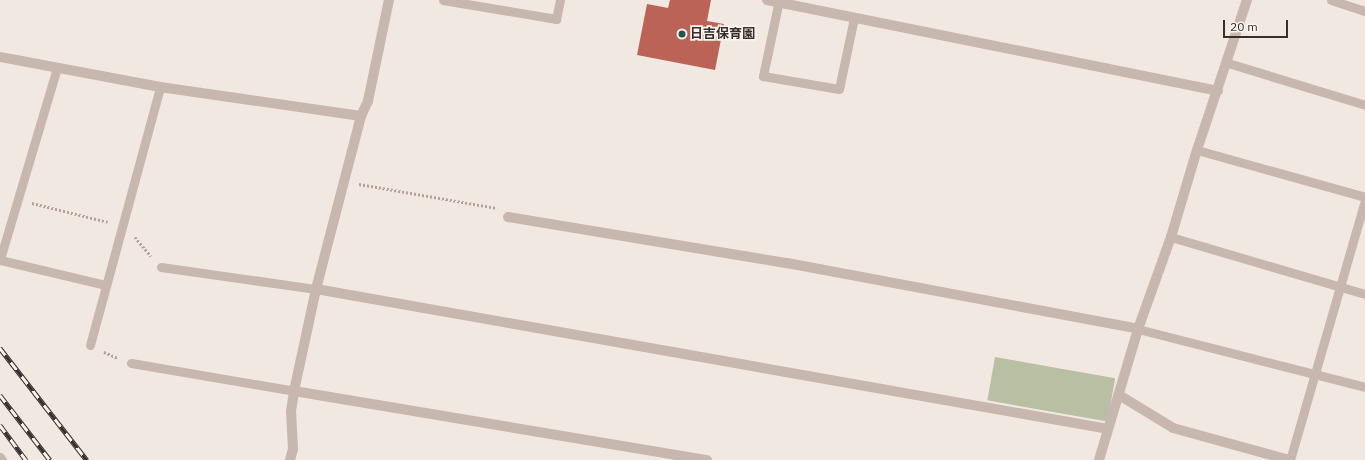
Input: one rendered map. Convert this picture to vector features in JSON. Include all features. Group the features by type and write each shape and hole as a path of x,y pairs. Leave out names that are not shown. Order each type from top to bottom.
{"street":[{"path":"290,460 293,448 291,411 294,391 316,290 361,116 368,101 389,0"},
{"path":"767,0 1218,90"},
{"path":"1099,460 1138,329 1172,237 1197,150 1228,63 1247,0"},
{"path":"0,57 160,87 361,116"},
{"path":"508,217 787,263 1138,329"},
{"path":"316,290 1108,429"},
{"path":"294,391 707,460"},
{"path":"1119,395 1173,428 1289,460"}],"lane":[{"path":"443,0 556,19 560,0"},
{"path":"1331,0 1365,11"},
{"path":"778,1 764,76 839,89 854,18"},
{"path":"1228,63 1365,105"},
{"path":"57,68 0,260 106,285"},
{"path":"90,345 160,87"},
{"path":"1197,150 1365,197"},
{"path":"1289,460 1365,200"},
{"path":"1172,237 1365,294"},
{"path":"161,268 316,290"},
{"path":"1138,329 1365,387"},
{"path":"131,363 294,391"}],"path":[{"path":"345,181 505,210 508,217"},
{"path":"17,200 122,226 139,240 161,268"},
{"path":"90,345 131,363"}],"green space":[{"path":"995,357 1115,378 1108,422 987,400"}],"building":[{"path":"670,0 711,0 707,21 724,24 715,70 637,55 647,4 668,8"}],"railway":[{"path":"0,348 87,460"},
{"path":"0,395 50,460"},
{"path":"0,425 26,460"}],"place":[{"name":"日吉保育園","path":"682,34"}]}
